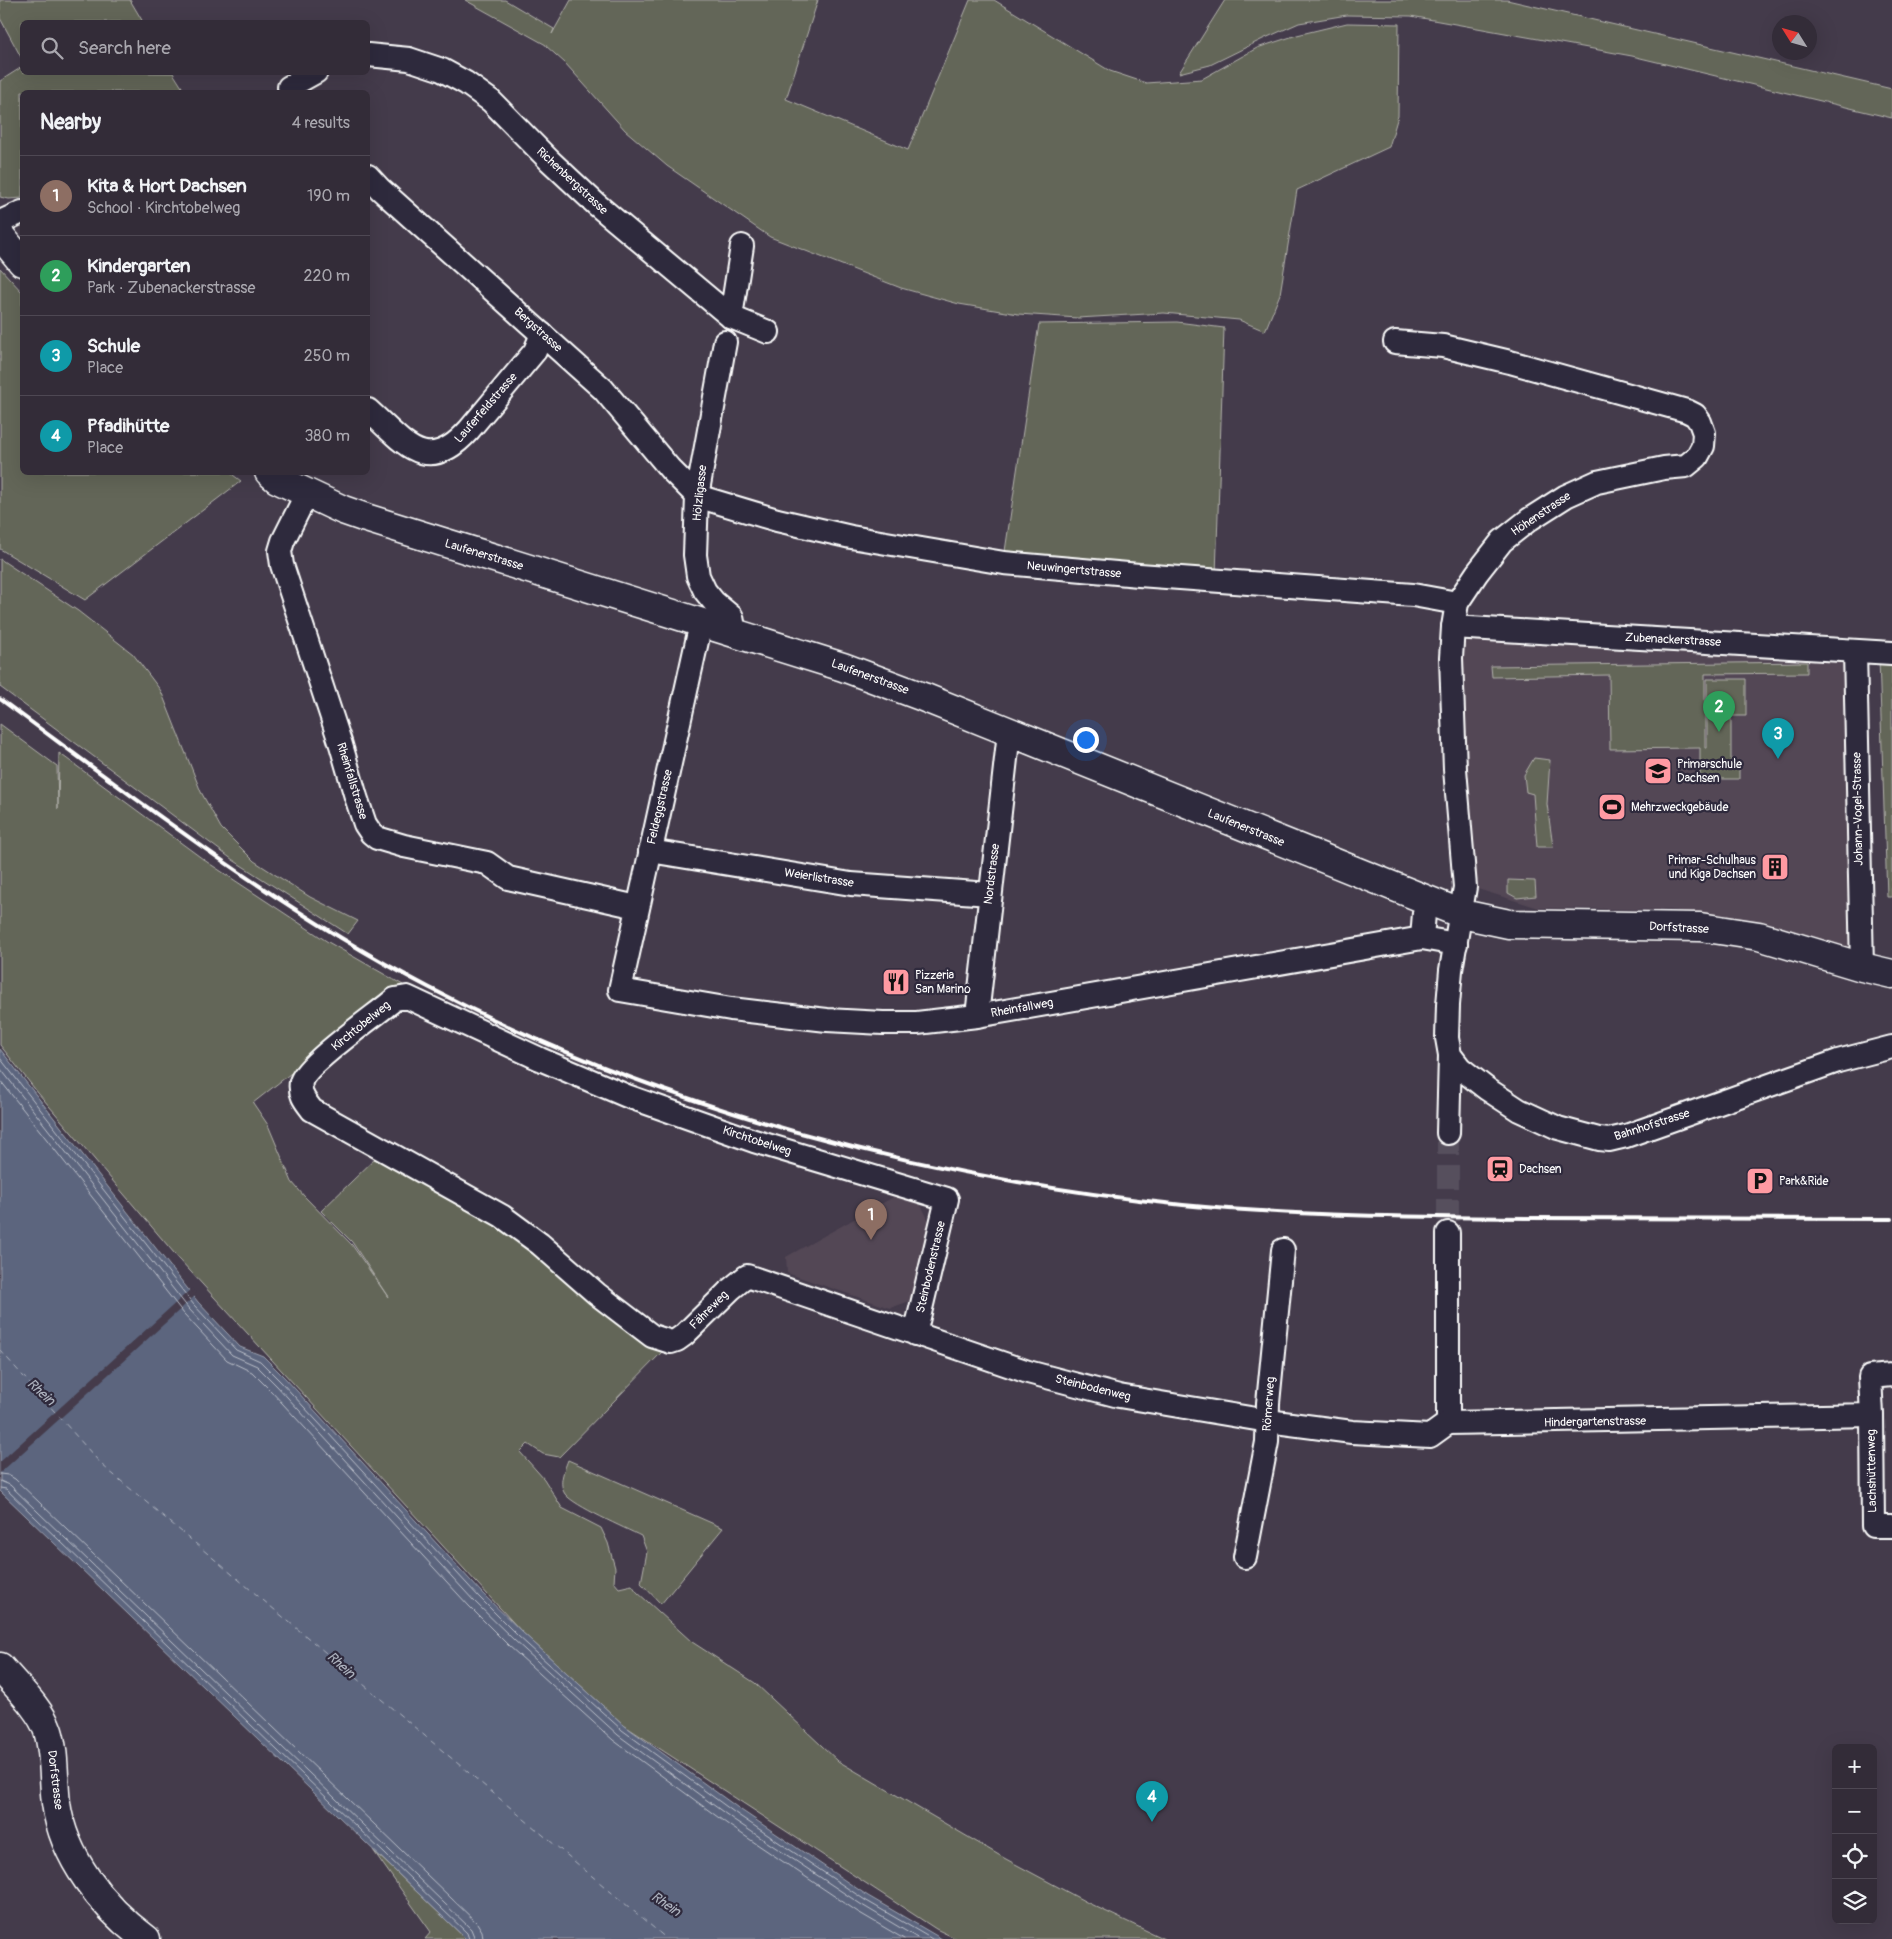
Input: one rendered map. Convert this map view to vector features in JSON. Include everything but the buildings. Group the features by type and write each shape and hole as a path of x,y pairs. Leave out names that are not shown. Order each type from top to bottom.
{"street":[{"name":"Richenbergstrasse","path":"370,55 409,59 442,70 466,83 491,101 549,160 596,204 730,317 768,332"},
{"path":"288,90 311,75"},
{"name":"Bergstrasse","path":"370,178 602,388 670,469 697,496"},
{"path":"0,222 20,213"},
{"path":"0,235 20,260"},
{"path":"730,317 742,246"},
{"name":"Lauferfeldstrasse","path":"370,412 410,448 425,454 442,452 457,442 469,430 535,351 542,334"},
{"name":"Hölzligasse","path":"725,342 697,496 695,555 698,576 708,596 732,617 735,633"},
{"name":"Höhenstrasse","path":"1396,342 1443,346 1510,362 1687,411 1695,415 1704,433 1703,446 1697,458 1686,466 1664,468 1597,482 1566,496 1530,519 1502,541 1457,603 1451,658 1455,769 1465,887 1462,914"},
{"name":"Laufenerstrasse","path":"272,475 277,479 343,510 366,518 843,667 1462,914"},
{"name":"Rheinfallstrasse","path":"307,493 283,540 280,551 282,566 338,735 365,824 371,833 377,838 404,846 487,863 508,878 637,907"},
{"name":"Neuwingertstrasse","path":"697,496 777,520 851,537 1004,564 1413,595 1457,603"},
{"name":"Feldeggstrasse","path":"620,990 701,623"},
{"name":"Zubenackerstrasse","path":"1453,628 1892,653"},
{"name":"Johann-Vogel-Strasse","path":"1855,651 1862,967"},
{"name":"Nordstrasse","path":"977,1016 1009,732"},
{"name":"Weierlistrasse","path":"650,851 851,884 990,894"},
{"path":"1422,938 1424,913 1428,901"},
{"path":"1448,1133 1450,1055 1447,1038 1448,1004 1462,914"},
{"name":"Dorfstrasse","path":"1462,914 1509,924 1700,927 1759,936 1862,967 1892,974"},
{"name":"Rheinfallweg","path":"620,990 731,1009 827,1020 917,1023 977,1016 1422,938 1456,944"},
{"name":"Kirchtobelweg","path":"671,1342 652,1336 597,1294 540,1244 502,1216 312,1110 304,1101 301,1092 305,1073 395,999 407,997 540,1059 627,1096 754,1141 947,1199"},
{"name":"Bahnhofstrasse","path":"1450,1055 1471,1078 1519,1110 1588,1138 1609,1140 1626,1136 1838,1061 1892,1046"},
{"name":"Steinbodenstrasse","path":"915,1334 947,1199"},
{"path":"1448,1233 1448,1423"},
{"name":"Römerweg","path":"1245,1557 1267,1442 1284,1250"},
{"name":"Steinbodenweg","path":"747,1276 1028,1372 1081,1387 1138,1399 1352,1432 1430,1436 1448,1423"},
{"name":"Fähreweg","path":"671,1342 684,1335 747,1276"},
{"path":"1872,1415 1870,1377 1892,1375"},
{"name":"Hindergartenstrasse","path":"1448,1423 1872,1415"},
{"name":"Lachshüttenweg","path":"1872,1415 1882,1526"},
{"name":"Dorfstrasse","path":"0,1667 42,1718 48,1732 56,1805 62,1827 74,1855 114,1913 146,1939"}],"shaded area":[{"name":"Primarschule Dachsen","path":"1477,633 1849,655 1852,948 1762,922 1672,910 1539,908 1471,887 1460,646"},
{"path":"899,1194 921,1205 930,1223 910,1301 890,1308 787,1273 786,1257"}],"green space":[{"path":"0,0 130,0 142,20 20,20 20,55 0,18"},
{"path":"465,0 505,0 554,29 552,34 571,0 818,0 786,99 908,150 970,0 994,0 1110,71 1146,83 1202,79 1257,48 1297,35 1347,23 1399,24 1398,116 1389,147 1297,190 1280,294 1265,331 1239,320 1164,313 1078,318 1018,314 959,304 901,288 770,237 667,166 625,130 565,63 546,45"},
{"path":"1225,0 1507,0 1892,89 1892,118 1632,56 1411,16 1347,15 1299,23 1210,65 1179,73"},
{"path":"20,68 20,75 174,75 184,90 20,90 20,198 9,199 0,197 0,81"},
{"path":"0,268 20,290 20,475 233,475 241,481 85,600 0,549"},
{"path":"1177,322 1224,328 1216,576 1004,558 1039,324"},
{"path":"0,559 78,611 133,654 161,691 201,792 221,828 254,861 310,897 358,921 348,934 233,860 0,687"},
{"path":"1879,658 1892,659 1892,897 1887,897"},
{"path":"1807,662 1807,673 1705,674 1705,748 1707,748 1707,679 1746,679 1746,716 1731,716 1731,766 1739,767 1739,779 1700,779 1700,748 1610,749 1609,675 1492,677 1491,666"},
{"path":"0,724 57,766 58,809 59,753 207,862 328,942 403,985 253,1103 268,1125 292,1182 352,1245 388,1297 352,1242 321,1211 381,1153 499,1219 663,1351 559,1457 543,1454 528,1444 520,1452 544,1479 562,1508 601,1528 608,1543 615,1568 614,1582 619,1588 632,1585 637,1592 692,1642 755,1683 838,1761 1004,1858 1088,1903 1164,1939 957,1939 936,1929 625,1726 522,1632 180,1260 38,1093 0,1045"},
{"path":"1534,758 1550,760 1547,804 1553,847 1537,847 1533,794 1526,792 1524,775"},
{"path":"1508,880 1535,881 1536,896 1517,898 1508,893"},
{"path":"568,1460 723,1528 661,1604 641,1583 647,1552 641,1536 578,1504 565,1494 562,1481"},
{"path":"373,1850 466,1939 425,1939 431,1932"}],"water":[{"name":"Rhein","path":"0,1049 198,1302 240,1347 263,1356 285,1378 482,1593 522,1632 625,1726 741,1810 868,1896 942,1939 466,1939 0,1491"}],"pier":[{"path":"191,1289 196,1295 0,1473 0,1462"}],"ferry route":[{"path":"0,1350 102,1465 667,1939"}],"tunnel":[{"path":"1448,1133 1448,1233"}],"railway":[{"path":"0,699 156,814 262,888 371,956 428,987 517,1030 608,1069 701,1102 795,1132 891,1156 988,1177 1085,1193 1226,1209 1312,1214 1441,1217 1892,1219"}],"place":[{"name":"Kindergarten","path":"1719,732"},
{"name":"Schule","path":"1778,759"},
{"name":"Primarschule Dachsen","path":"1658,771"},
{"name":"Mehrzweckgebäude","path":"1612,807"},
{"name":"Primar-Schulhaus und Kiga Dachsen","path":"1775,867"},
{"name":"Pizzeria San Marino","path":"896,982"},
{"name":"Dachsen","path":"1500,1169"},
{"name":"Park&Ride","path":"1760,1181"},
{"name":"Kita & Hort Dachsen","path":"871,1240"},
{"name":"Pfadihütte","path":"1152,1822"}]}
